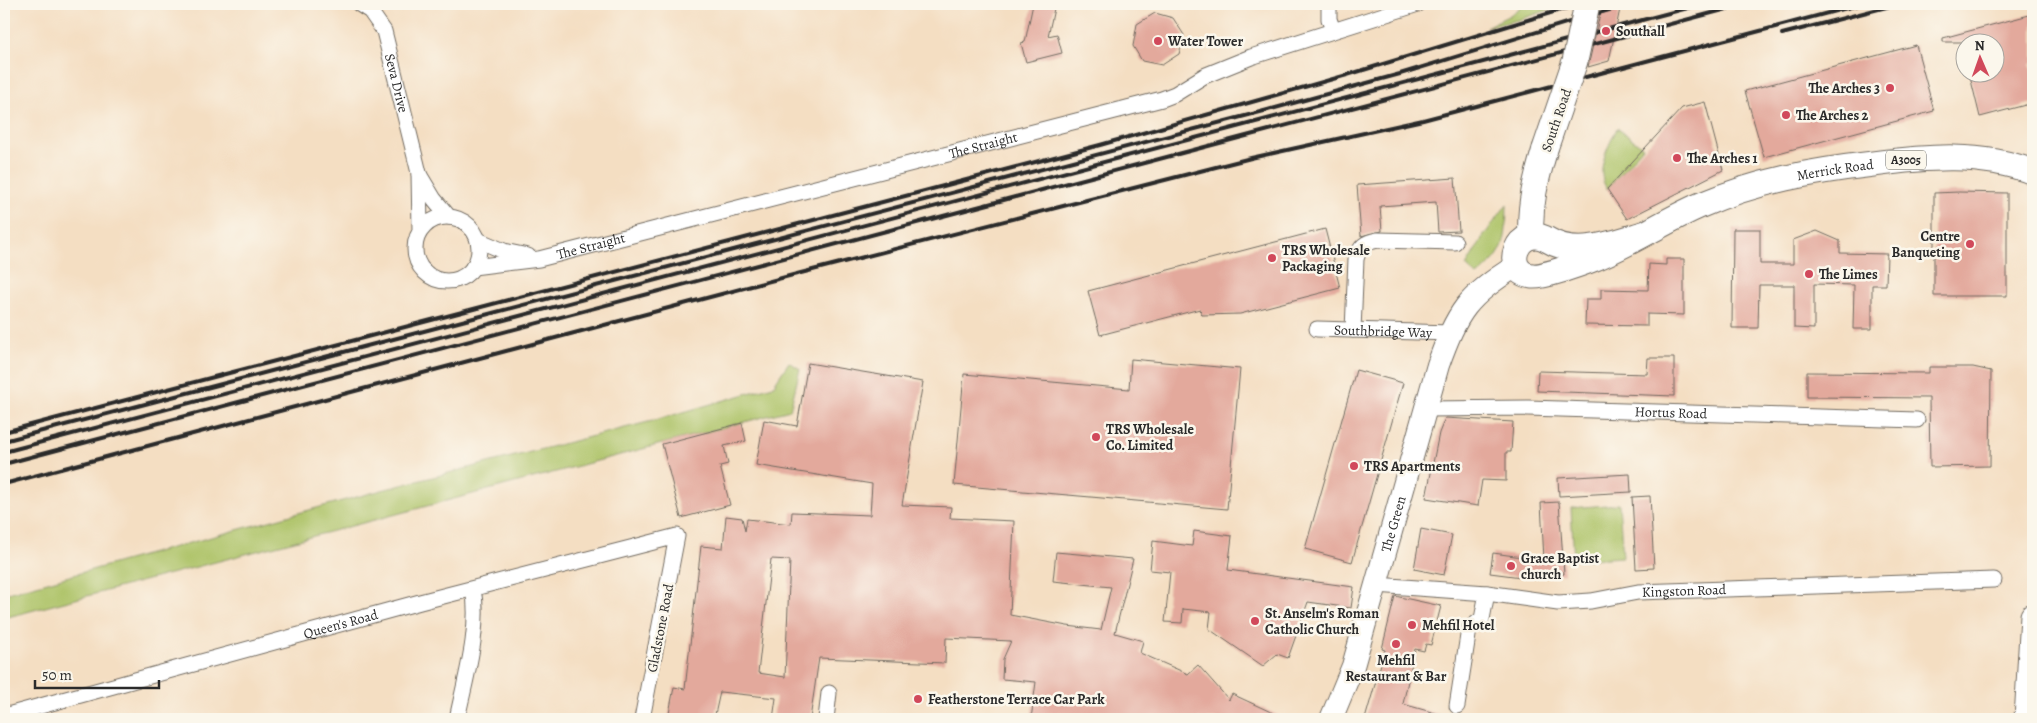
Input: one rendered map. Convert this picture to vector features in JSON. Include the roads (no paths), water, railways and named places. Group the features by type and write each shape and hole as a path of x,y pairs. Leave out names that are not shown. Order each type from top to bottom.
{"main road":[{"name":"South Road","path":"1541,239 1530,217 1532,198 1575,61 1587,4"},
{"name":"Merrick Road","path":"1548,273 1579,265 1612,252 1702,205 1760,183 1797,174 1931,158 1970,158 2013,164 2033,172"},
{"name":"Merrick Road","path":"1541,239 1565,247 1581,248 1610,244 1646,233"},
{"path":"1516,266 1516,247 1523,240 1541,239 1556,253 1554,263 1548,273"},
{"name":"A3005","path":"1516,266 1522,273 1533,277 1548,273"},
{"path":"2027,719 2033,616"}],"street":[{"name":"Seva Drive","path":"359,4 370,11 384,31 419,173 420,230"},
{"path":"1330,4 1329,19 1333,30"},
{"name":"The Straight","path":"473,268 539,258 1162,99 1175,94 1217,70 1250,57 1418,4"},
{"name":"Seva Drive","path":"419,173 434,199 449,216"},
{"path":"449,216 468,224 478,240 479,249 473,268 458,279 449,281 440,280 424,271 418,262 415,251 416,240 420,230 433,220 449,216"},
{"name":"The Straight","path":"478,240 504,251 539,258"},
{"path":"1353,330 1356,258 1360,248 1368,242 1378,240 1455,242"},
{"name":"The Green","path":"1331,719 1353,666 1438,365 1450,333 1470,300 1494,280 1516,266"},
{"name":"Southbridge Way","path":"1317,329 1450,333"},
{"name":"Hortus Road","path":"1426,409 1528,408 1916,420"},
{"name":"Queen's Road","path":"4,716 420,602 473,590 677,536"},
{"name":"Gladstone Road","path":"642,719 677,536"},
{"name":"Kingston Road","path":"1376,584 1487,593 1558,603 1591,601 1638,592 1994,580"},
{"path":"457,719 476,622 476,605 473,590"},
{"path":"1457,706 1469,630 1482,619 1487,593"},
{"path":"826,719 829,693"}],"railway":[{"path":"4,432 1100,145 1347,75 1580,4"},
{"path":"4,441 1264,111 1400,74 1628,4"},
{"path":"4,452 1703,4"},
{"path":"4,464 1746,4"},
{"path":"4,484 793,275 1251,158 1423,120 1862,4"},
{"path":"1782,34 1898,4"}],"place":[{"name":"Southall","path":"1606,31"},
{"name":"Water Tower","path":"1158,41"},
{"name":"The Arches 3","path":"1890,88"},
{"name":"The Arches 2","path":"1786,115"},
{"name":"The Arches 1","path":"1677,158"},
{"name":"Centre Banqueting","path":"1970,244"},
{"name":"TRS Wholesale Packaging","path":"1272,258"},
{"name":"The Limes","path":"1809,274"},
{"name":"TRS Wholesale Co. Limited","path":"1096,437"},
{"name":"TRS Apartments","path":"1354,466"},
{"name":"Grace Baptist church","path":"1511,566"},
{"name":"St. Anselm's Roman Catholic Church","path":"1255,621"},
{"name":"Mehfil Hotel","path":"1412,625"},
{"name":"Mehfil Restaurant & Bar","path":"1396,644"},
{"name":"Featherstone Terrace Car Park","path":"918,699"}]}
